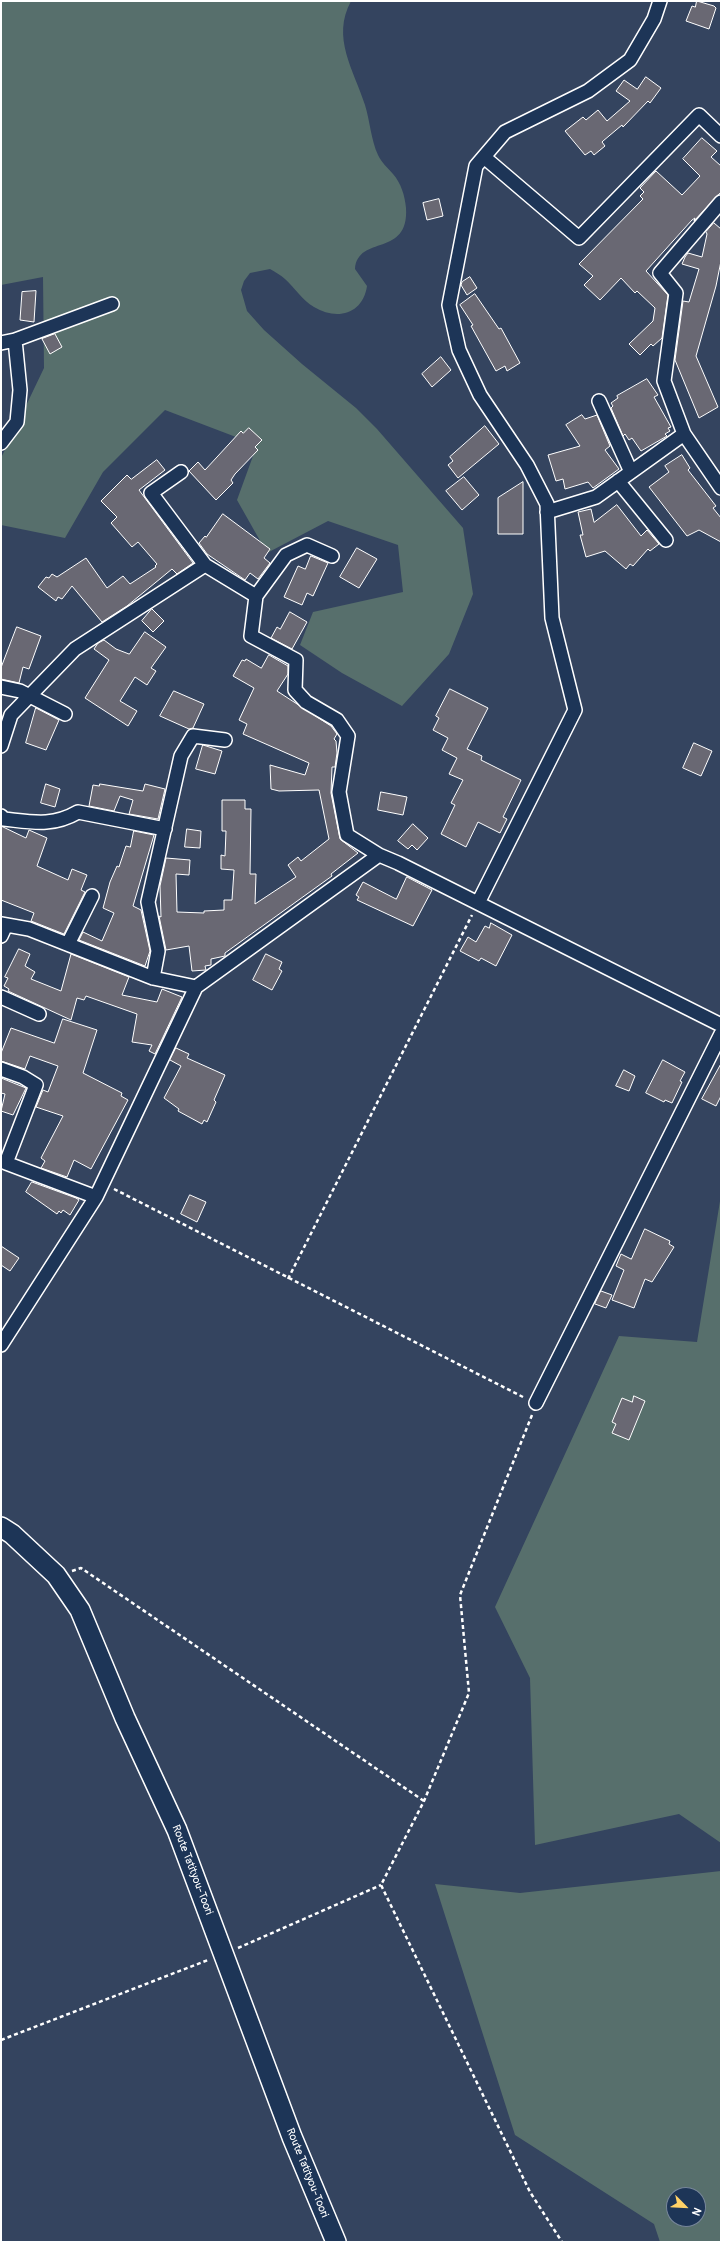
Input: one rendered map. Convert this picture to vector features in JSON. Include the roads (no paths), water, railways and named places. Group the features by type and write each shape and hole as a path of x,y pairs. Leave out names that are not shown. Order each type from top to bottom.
{"main road":[{"name":"Route Tatityou-Toori","path":"1,1527 12,1534 56,1576 80,1610 125,1718 177,1830 292,2137 336,2242"}],"street":[{"path":"478,903 575,710 552,618 547,504 526,465 480,394 459,350 449,305 476,166 505,132 588,91 630,60 654,19 660,1"},
{"path":"484,156 579,238 699,115 721,136"},
{"path":"721,202 660,273 676,293 664,381 684,434 721,488"},
{"path":"1,344 112,304"},
{"path":"1,443 16,422 20,390 15,340"},
{"path":"599,401 631,472"},
{"path":"547,512 596,497 684,434"},
{"path":"181,472 151,494 205,565 256,596"},
{"path":"618,481 666,540"},
{"path":"332,556 307,545 286,555 256,596 251,636 296,660 295,690 306,702 337,720 348,736 339,792 347,835 379,855 398,863 721,1025"},
{"path":"1,746 11,715 75,649 205,565"},
{"path":"1,687 20,691 65,714"},
{"path":"153,978 158,951 148,902 182,756 193,736 225,740"},
{"path":"1,816 4,819 47,824 68,818 78,812 165,829"},
{"path":"1,1345 96,1197 196,987 379,855"},
{"path":"68,944 92,896"},
{"path":"3,928 29,929 153,978 196,987"},
{"path":"1,997 39,1014"},
{"path":"536,1404 721,1034"},
{"path":"1,1070 23,1077 36,1086 4,1162 96,1197"}]}
